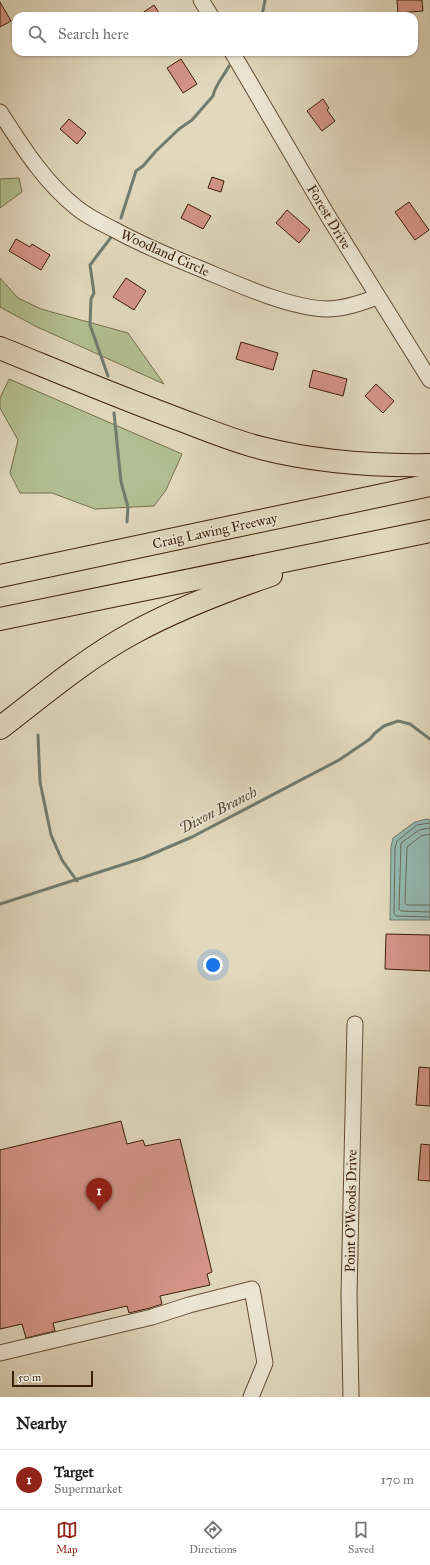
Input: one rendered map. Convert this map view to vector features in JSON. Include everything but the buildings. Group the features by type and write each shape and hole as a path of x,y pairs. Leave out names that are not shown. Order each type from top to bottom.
{"highway":[{"path":"0,348 160,412 261,448 337,462 376,465 430,465"},
{"name":"Craig Lawing Freeway","path":"0,576 430,485"},
{"path":"0,619 430,531"},
{"path":"0,728 84,664 133,633 196,602 345,548"}],"street":[{"path":"201,0 208,12"},
{"name":"Forest Drive","path":"234,56 328,216 430,380"},
{"name":"Woodland Circle","path":"0,112 35,164 70,202 93,219 131,239 225,279 295,305 320,308 339,308 360,304 377,297"},
{"name":"Point O'Woods Drive","path":"351,1397 349,1295 355,1024"},
{"path":"0,1353 152,1317 190,1305 252,1289 265,1363 251,1397"}],"green space":[{"path":"19,178 22,192 0,208 0,179"},
{"path":"0,278 18,298 41,309 128,333 164,384 35,326 0,307"},
{"path":"9,379 182,454 166,490 154,506 95,509 52,493 20,493 10,473 18,440 0,408 0,398"}],"water":[{"path":"427,819 430,820 430,920 390,920 391,847 393,838 415,822"}],"waterway":[{"path":"263,12 265,0"},
{"path":"121,218 136,171 143,166 179,129 192,120 213,96 218,84 229,66"},
{"path":"108,376 90,325 91,299 94,293 90,265 112,236"},
{"path":"114,413 121,482 128,507 127,522"},
{"name":"Dixon Branch","path":"0,904 143,858 192,837 339,760 370,739 384,726 398,721 410,724 430,739"},
{"path":"38,735 40,782 51,835 62,860 77,881"}],"place":[{"name":"Target","path":"99,1211"}]}
